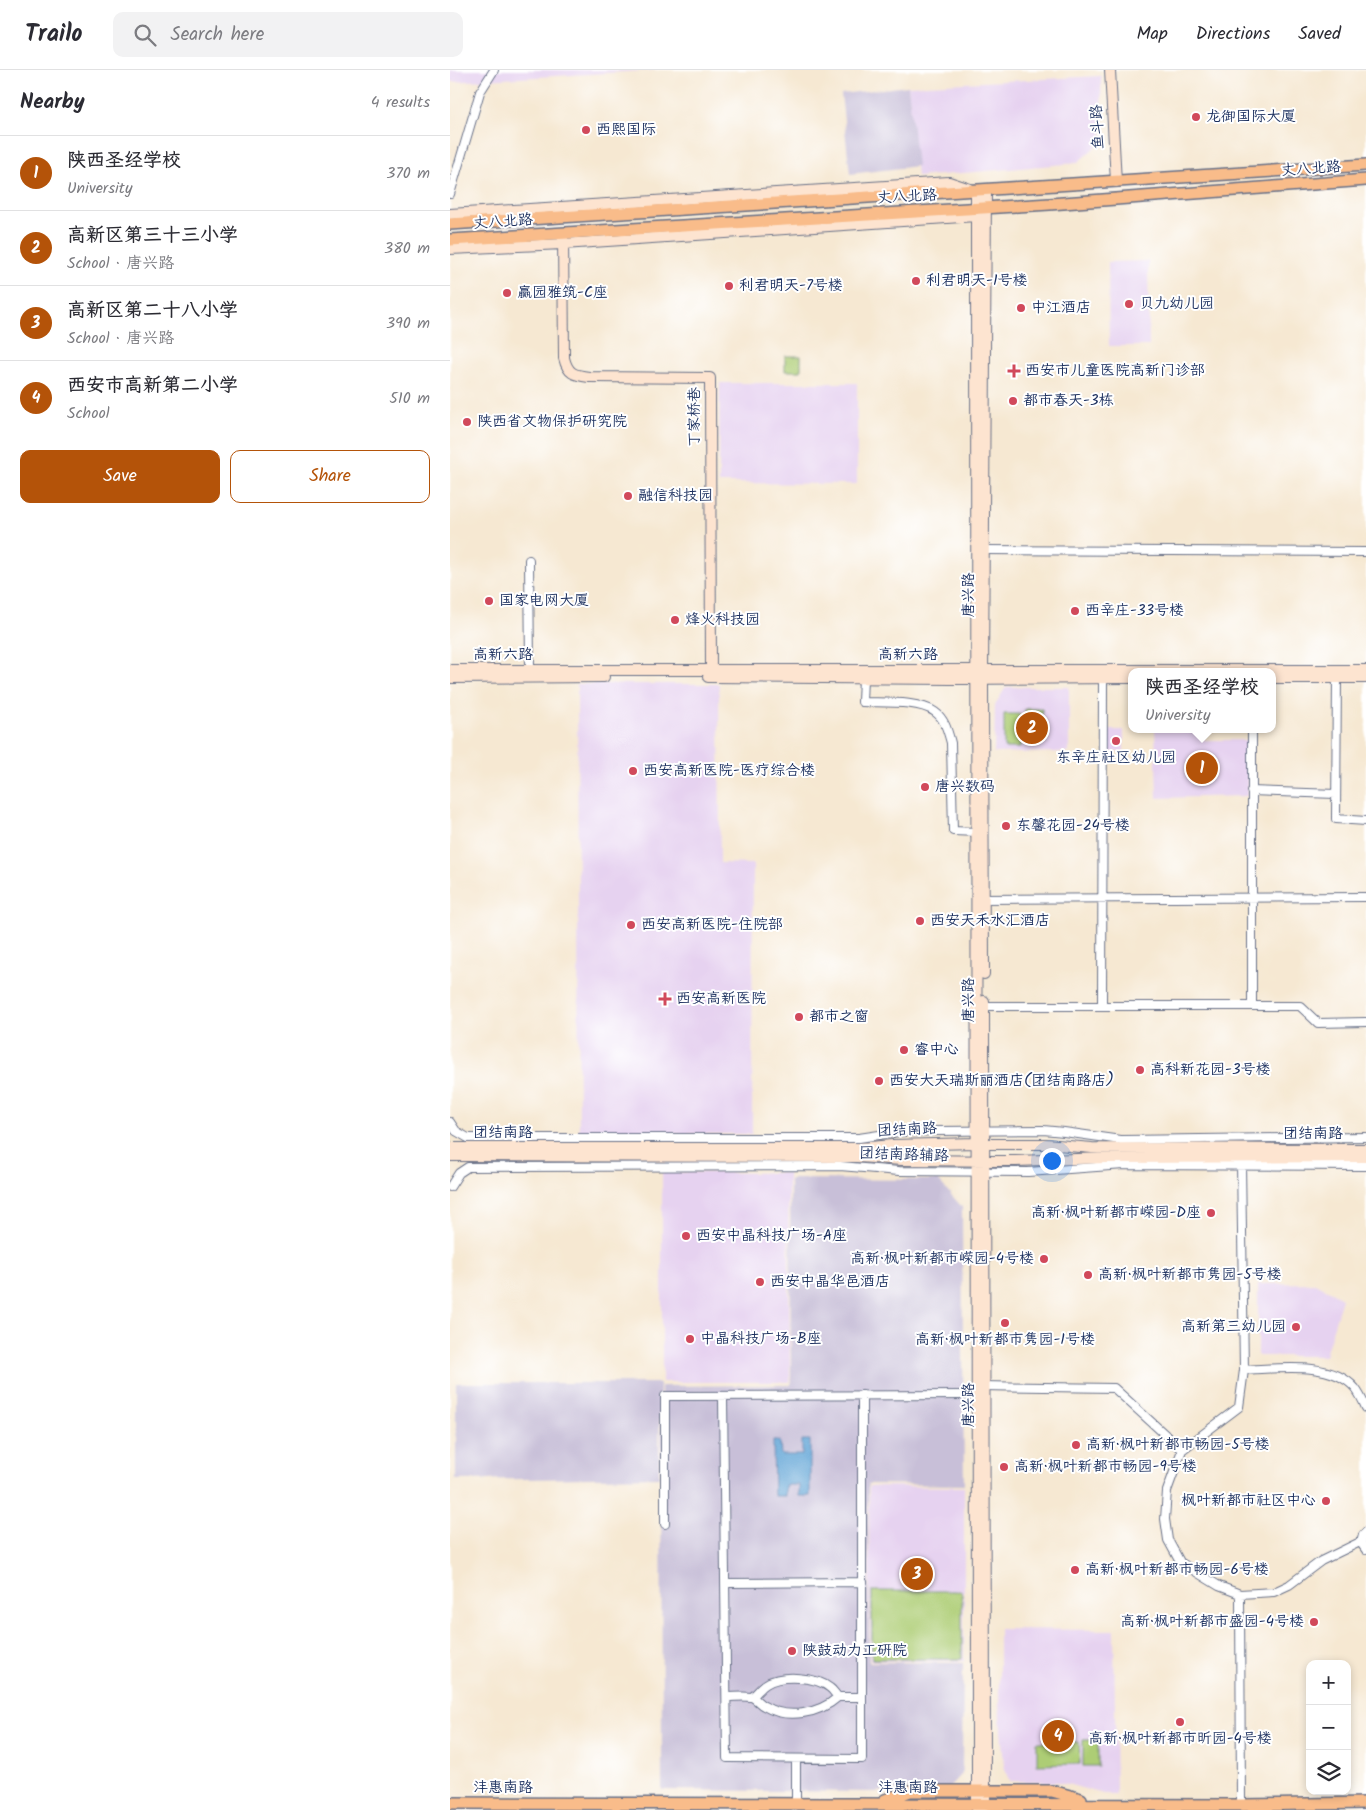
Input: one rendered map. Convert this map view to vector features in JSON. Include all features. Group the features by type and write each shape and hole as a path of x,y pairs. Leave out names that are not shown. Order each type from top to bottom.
{"main road":[{"name":"丈八北路","path":"450,224 1366,165"},
{"name":"丈八北路","path":"450,240 563,239 979,210 1366,180"},
{"name":"沣惠南路","path":"450,1803 1366,1803"},
{"path":"875,1803 895,1810"},
{"path":"1075,1810 1097,1804"}],"street":[{"path":"450,194 480,92 494,70"},
{"name":"鱼斗路","path":"1110,70 1116,182"},
{"path":"450,214 949,182 981,191"},
{"name":"唐兴路","path":"981,191 979,210 981,1802"},
{"name":"唐兴路","path":"979,210 984,550 979,674 977,832 981,899"},
{"path":"450,249 563,239"},
{"name":"丁家桥巷","path":"563,239 564,358 566,367 571,372 589,377 710,378 711,674"},
{"path":"984,550 1366,552"},
{"path":"529,560 530,670"},
{"name":"高新六路","path":"450,670 530,670 863,678 979,674 1128,678"},
{"name":"高新六路","path":"1276,678 1366,670"},
{"name":"高新六路","path":"450,678 711,674 1128,674"},
{"name":"高新六路","path":"1276,674 1337,674 1366,678"},
{"path":"1337,674 1336,819 1366,821"},
{"path":"863,678 862,702 922,706 936,712 942,720 948,729 951,743 953,831 977,832"},
{"path":"1102,1006 1103,678"},
{"path":"1252,733 1252,1006"},
{"path":"1251,791 1336,794"},
{"path":"981,899 1366,897"},
{"path":"980,1006 1300,1006 1318,1023 1366,1022"},
{"name":"团结南路辅路","path":"450,1122 456,1131 468,1138 859,1138 899,1132 980,1131 1064,1132 1121,1140 1366,1137"},
{"name":"团结南路","path":"450,1148 859,1148 892,1145 1046,1144 1102,1148 1366,1149"},
{"name":"团结南路","path":"450,1156 857,1156 980,1166 1366,1157"},
{"path":"1362,1541 1320,1561 1289,1585 1274,1592 1240,1594 1219,1586 1180,1562 1168,1540 1166,1520 1167,1491 1182,1450 1239,1407 1244,1370 1241,1161 1366,1166"},
{"name":"团结南路辅路","path":"450,1187 459,1173 468,1167 840,1166 899,1171 980,1166"},
{"path":"1244,1370 1292,1368 1320,1370 1346,1380 1354,1388 1366,1408"},
{"path":"665,1524 665,1396 862,1395 979,1389 1114,1388 1182,1450"},
{"path":"723,1396 727,1758 862,1759 862,1395"},
{"path":"1366,1532 1363,1535 1362,1541 1366,1550"},
{"path":"726,1583 863,1582"},
{"path":"1240,1594 1241,1804"},
{"path":"752,1697 767,1684 796,1678 821,1682 832,1689 838,1697"},
{"path":"727,1697 752,1697 764,1707 795,1714 827,1706 838,1697 862,1697"},
{"path":"796,1759 796,1803"}],"shaded area":[{"path":"450,70 659,70 450,82"},
{"path":"1101,76 1102,141 1077,163 917,177 908,86"},
{"path":"908,86 917,166 850,174 841,94"},
{"name":"贝九幼儿园","path":"1148,261 1149,346 1109,346 1108,262"},
{"path":"720,383 857,383 857,484 719,483"},
{"name":"西安高新医院","path":"577,684 719,684 720,863 753,864 752,1134 579,1133"},
{"path":"1006,687 1069,687 1069,752 994,753 995,705"},
{"name":"东辛庄社区幼儿园","path":"1107,730 1124,730 1124,752 1107,752"},
{"path":"1155,733 1204,733 1204,740 1248,740 1247,796 1157,798"},
{"path":"662,1172 788,1173 790,1382 662,1382"},
{"path":"790,1179 938,1180 962,1207 964,1485 868,1484 869,1662 963,1663 962,1774 949,1788 913,1788 875,1792 662,1790 661,1386 791,1385"},
{"name":"高新第三幼儿园","path":"1315,1283 1342,1298 1325,1356 1258,1356 1258,1284"},
{"path":"456,1383 660,1383 659,1477 456,1480"},
{"path":"869,1486 964,1487 964,1661 870,1661"},
{"path":"999,1629 1114,1630 1116,1794 1103,1794 1060,1782 1009,1781 1004,1766 999,1705"}],"green space":[{"path":"785,356 801,356 801,371 785,371"},
{"path":"1025,709 1042,709 1042,738 1025,738"},
{"path":"1004,714 1020,714 1020,748 1004,748"},
{"path":"872,1591 962,1591 962,1659 872,1659"},
{"path":"1083,1740 1098,1740 1098,1766 1083,1766"},
{"path":"1037,1742 1079,1742 1080,1764 1037,1765"}],"water":[{"path":"802,1440 810,1440 810,1496 799,1496 799,1485 785,1485 785,1496 774,1496 773,1441 780,1441 781,1455 802,1455"}],"place":[{"name":"龙御国际大厦","path":"1196,117"},
{"name":"西熙国际","path":"586,130"},
{"name":"利君明天-1号楼","path":"916,281"},
{"name":"利君明天-7号楼","path":"729,286"},
{"name":"赢园雅筑-C座","path":"507,293"},
{"name":"贝九幼儿园","path":"1129,304"},
{"name":"中江酒店","path":"1021,308"},
{"name":"西安市儿童医院高新门诊部","path":"1014,371"},
{"name":"都市春天-3栋","path":"1013,401"},
{"name":"陕西省文物保护研究院","path":"467,422"},
{"name":"融信科技园","path":"628,496"},
{"name":"国家电网大厦","path":"489,601"},
{"name":"西辛庄-33号楼","path":"1075,611"},
{"name":"烽火科技园","path":"675,620"},
{"name":"高新区第三十三小学","path":"1032,728"},
{"name":"东辛庄社区幼儿园","path":"1116,741"},
{"name":"陕西圣经学校","path":"1202,768"},
{"name":"西安高新医院-医疗综合楼","path":"633,771"},
{"name":"唐兴数码","path":"925,787"},
{"name":"东馨花园-24号楼","path":"1006,826"},
{"name":"西安天禾水汇酒店","path":"920,921"},
{"name":"西安高新医院-住院部","path":"631,925"},
{"name":"西安高新医院","path":"665,999"},
{"name":"都市之窗","path":"799,1017"},
{"name":"睿中心","path":"904,1050"},
{"name":"高科新花园-3号楼","path":"1140,1070"},
{"name":"西安大天瑞斯丽酒店(团结南路店)","path":"879,1081"},
{"name":"高新·枫叶新都市嵘园-D座","path":"1211,1213"},
{"name":"西安中晶科技广场-A座","path":"686,1236"},
{"name":"高新·枫叶新都市嵘园-4号楼","path":"1044,1259"},
{"name":"高新·枫叶新都市隽园-5号楼","path":"1088,1275"},
{"name":"西安中晶华邑酒店","path":"760,1282"},
{"name":"高新·枫叶新都市隽园-1号楼","path":"1005,1323"},
{"name":"高新第三幼儿园","path":"1296,1327"},
{"name":"中晶科技广场-B座","path":"690,1339"},
{"name":"高新·枫叶新都市畅园-5号楼","path":"1076,1445"},
{"name":"高新·枫叶新都市畅园-9号楼","path":"1004,1467"},
{"name":"枫叶新都市社区中心","path":"1326,1501"},
{"name":"高新·枫叶新都市畅园-6号楼","path":"1075,1570"},
{"name":"高新区第二十八小学","path":"917,1574"},
{"name":"高新·枫叶新都市盛园-4号楼","path":"1314,1622"},
{"name":"陕鼓动力工研院","path":"792,1651"},
{"name":"高新·枫叶新都市昕园-4号楼","path":"1180,1722"},
{"name":"西安市高新第二小学","path":"1058,1736"}]}
